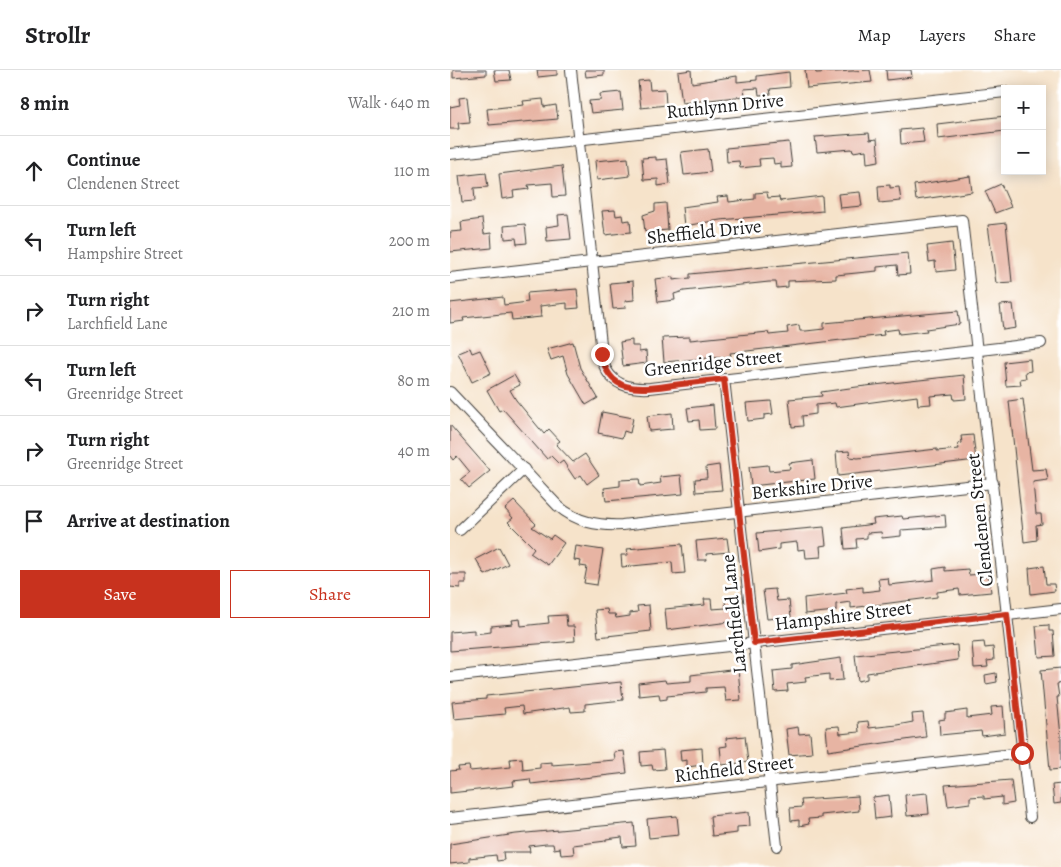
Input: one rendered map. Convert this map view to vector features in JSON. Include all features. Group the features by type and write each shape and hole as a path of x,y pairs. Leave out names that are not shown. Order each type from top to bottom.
{"street":[{"name":"Greenridge Street","path":"571,70 603,362 608,374 614,380 628,387 641,388 1041,343"},
{"name":"Ruthlynn Drive","path":"450,154 1001,92"},
{"name":"Sheffield Drive","path":"450,278 962,220"},
{"name":"Clendenen Street","path":"962,220 1030,817"},
{"name":"Larchfield Lane","path":"724,379 777,846"},
{"name":"Berkshire Drive","path":"450,392 566,512 579,520 593,524 622,525 993,482"},
{"path":"460,530 524,469"},
{"name":"Hampshire Street","path":"450,677 1061,608"},
{"name":"Richfield Street","path":"450,818 1022,753"}],"building":[{"path":"453,70 486,70 486,75 453,78"},
{"path":"494,70 509,70 511,80 496,81"},
{"path":"537,70 557,70 557,75 538,77"},
{"path":"585,70 604,70 604,75 586,77"},
{"path":"691,70 692,83 737,76 737,82 757,80 757,76 789,72 790,87 770,89 771,94 759,95 758,88 744,89 745,96 682,103 678,72"},
{"path":"805,70 815,70 816,73 870,70 872,82 807,88"},
{"path":"886,70 911,70 912,77 887,80"},
{"path":"649,80 650,90 665,89 666,105 641,108 638,81"},
{"path":"621,92 623,110 591,113 589,101 601,100 600,94"},
{"path":"467,97 470,122 458,123 459,129 450,129 450,107 460,105 459,98"},
{"path":"543,99 544,107 556,105 558,119 489,125 487,109 524,105 523,101"},
{"path":"1001,116 1001,131 938,139 937,124"},
{"path":"922,128 924,142 901,144 900,130"},
{"path":"869,133 870,140 877,139 879,161 867,163 866,150 853,152 852,149 817,152 815,137"},
{"path":"789,142 792,167 781,168 781,163 774,164 773,158 759,159 760,166 740,168 739,161 727,162 726,148"},
{"path":"708,149 711,172 684,175 681,152"},
{"path":"656,157 656,160 667,159 670,184 658,186 658,179 644,180 642,158"},
{"path":"628,158 630,176 597,180 595,161"},
{"path":"562,166 565,196 553,197 552,183 528,185 529,189 513,191 514,197 502,199 499,174"},
{"path":"486,173 488,187 474,188 475,201 462,202 459,176"},
{"path":"970,176 972,192 916,200 914,185"},
{"path":"1001,184 1011,207 995,213 985,191"},
{"path":"890,185 890,188 899,187 901,201 879,203 878,186"},
{"path":"767,192 768,198 779,197 780,201 822,196 823,211 720,220 684,226 682,207 718,202 717,197 728,196 729,202 755,199 755,193"},
{"path":"860,192 862,206 840,208 838,194"},
{"path":"666,203 668,230 645,232 643,215 655,211 655,204"},
{"path":"615,210 616,216 622,215 623,221 630,220 631,232 605,235 602,211"},
{"path":"568,214 571,239 547,241 546,227 559,225 558,215"},
{"path":"482,219 484,234 491,233 492,248 450,252 450,232 462,231 461,222"},
{"path":"1006,223 1012,282 996,283 988,225"},
{"path":"525,224 527,243 517,244 516,238 505,239 504,226"},
{"path":"952,243 955,270 936,272 935,261 929,262 927,246"},
{"path":"908,253 910,274 898,275 897,265 877,267 877,271 836,275 836,279 788,281 788,287 777,288 776,282 769,282 684,291 674,294 675,300 658,302 655,279 673,277 673,280 690,278 690,274"},
{"path":"633,281 634,300 625,301 626,308 613,309 610,283"},
{"path":"577,289 579,308 567,309 567,303 540,306 541,317 512,320 511,313 463,318 464,321 450,323 450,303 503,297 504,305 528,302 527,293"},
{"path":"1013,304 1016,328 1003,330 1000,305"},
{"path":"958,311 960,324 926,329 927,331 899,334 898,329 883,331 884,335 730,353 731,356 664,362 662,338 690,337 690,340 768,332 769,335 788,333 787,327 799,325 800,331 806,331 824,329 824,323"},
{"path":"632,340 632,346 639,346 639,352 646,351 647,363 623,366 620,342"},
{"path":"573,342 580,368 598,398 586,405 568,374 563,356 551,360 547,349"},
{"path":"470,348 472,353 480,350 491,373 472,382 458,353"},
{"path":"1030,359 1031,371 1025,372 1026,378 1020,379 1021,385 1006,386 1004,362"},
{"path":"514,375 520,385 510,390 544,434 549,429 560,441 556,444 573,462 585,454 599,475 587,484 581,475 575,479 563,461 559,464 551,456 547,459 503,409 499,411 487,390"},
{"path":"964,375 966,399 954,400 953,394 930,396 931,404 918,405 917,396 836,407 835,403 816,405 816,414 802,416 803,426 792,427 789,399 822,396 821,392 857,387"},
{"path":"1023,399 1032,470 1046,469 1048,480 1033,482 1036,514 1041,514 1042,524 1036,525 1037,540 1024,542 1009,401"},
{"path":"771,401 773,414 764,415 764,419 748,421 746,403"},
{"path":"713,405 715,429 700,430 699,420 689,421 687,408"},
{"path":"602,412 633,418 630,433 624,431 622,438 598,433"},
{"path":"672,413 673,429 649,431 647,416"},
{"path":"450,425 490,471 469,488 461,479 470,472 457,456 453,460 450,456"},
{"path":"973,435 976,460 838,476 836,452 849,451 850,457 858,458 937,449 937,451 959,449 958,444 962,443 961,436"},
{"path":"813,460 815,479 751,486 749,467 768,465 769,471 790,469 789,463"},
{"path":"719,465 722,490 696,492 695,479 707,478 706,467"},
{"path":"681,475 683,494 606,501 604,488 620,486 620,480 639,479 640,486 661,483 660,477"},
{"path":"514,501 536,524 532,527 550,539 553,535 564,543 548,565 530,553 534,548 508,522 513,518 505,509"},
{"path":"945,515 946,527 901,530 901,536 882,538 881,532 867,533 867,538 856,539 857,548 845,549 843,528 874,524 873,519 902,516 903,519"},
{"path":"824,527 826,545 820,546 821,557 806,558 805,549 798,550 797,542 779,544 779,549 759,552 757,533"},
{"path":"727,538 729,552 706,554 707,560 698,560 696,541"},
{"path":"682,544 685,573 673,574 672,562 622,567 621,555 628,555 627,549"},
{"path":"576,546 603,550 597,585 584,583 587,567 580,566 581,561 574,560"},
{"path":"499,547 508,564 485,575 476,559"},
{"path":"1044,566 1046,584 1054,584 1055,591 1031,594 1029,568"},
{"path":"945,567 945,571 968,569 969,575 983,574 983,577 989,577 991,592 960,595 959,589 937,592 937,597 851,608 851,602 836,604 836,611 805,614 804,598 847,593 846,589 863,587 863,592 880,590 878,579 888,578 889,585 934,580 933,569"},
{"path":"450,574 466,574 466,583 460,583 460,588 450,587"},
{"path":"775,589 777,601 789,600 791,617 767,619 763,590"},
{"path":"704,599 711,599 712,609 726,608 725,600 735,599 737,621 667,630 665,609 705,605"},
{"path":"649,605 651,631 598,637 595,610 607,609 608,614 615,614 616,618 630,616 630,613 638,612 637,606"},
{"path":"566,615 567,626 574,626 575,641 450,651 450,632 474,630 474,634 491,632 491,626 513,624 512,620 520,619 521,626 549,623 548,616"},
{"path":"1049,625 1049,631 1053,631 1055,656 1039,657 1036,626"},
{"path":"984,642 985,648 993,647 994,660 987,661 988,667 974,668 972,643"},
{"path":"957,645 958,660 867,673 867,679 858,681 855,655"},
{"path":"841,658 843,680 829,681 829,674 805,677 806,682 787,684 788,691 775,692 773,671 792,669 792,665"},
{"path":"1061,668 1061,683 1057,684 1059,697 1057,697 1061,736 1061,769 1050,770 1041,670"},
{"path":"738,669 741,700 726,701 724,687 706,688 706,692 667,696 667,699 660,700 659,694 639,696 638,683 665,680 666,683 691,681 691,675"},
{"path":"996,673 997,682 986,684 985,675"},
{"path":"621,682 623,700 585,704 585,711 571,712 570,707 523,714 522,706 504,708 505,714 454,719 452,702 486,699 486,696"},
{"path":"1003,706 1005,733 982,736 981,731 940,735 939,720 945,719 945,713 967,710 967,718 992,715 991,707"},
{"path":"923,713 926,737 828,751 826,727 839,726 840,734 859,732 858,722 868,721 869,728 897,725 913,722 912,714"},
{"path":"798,727 799,734 810,733 812,753 789,755 786,729"},
{"path":"745,736 748,762 722,765 720,747 727,746 726,738"},
{"path":"702,748 703,765 687,767 687,760 681,761 680,750"},
{"path":"663,750 665,769 653,770 652,765 641,766 640,752"},
{"path":"624,751 627,773 531,784 530,779 513,781 514,786 450,793 450,771 459,770 458,767 469,766 470,771 511,767 510,759 522,758 523,770 540,768 540,763 552,762 552,765 615,760 614,752"},
{"path":"1011,780 1014,803 1002,805 1002,797 984,799 984,796 970,797 970,803 948,806 945,785"},
{"path":"1061,784 1061,803 1054,804 1052,785"},
{"path":"927,793 929,814 907,816 905,795"},
{"path":"889,795 891,817 875,819 873,797"},
{"path":"858,796 859,811 821,815 821,818 808,819 809,824 799,826 799,820 791,821 790,808 802,807 801,800"},
{"path":"749,812 750,826 737,827 737,833 712,836 710,816"},
{"path":"677,816 679,835 649,838 647,819"},
{"path":"634,823 636,846 623,847 622,837 573,845 574,854 561,855 560,848 554,849 553,844 546,844 529,846 530,852 503,852 504,860 497,861 496,855 469,858 469,862 450,864 450,844 516,834"}],"route":[{"path":"602,354 608,374 621,385 628,387 650,388 724,379 754,643 1007,614 1022,753"}]}
